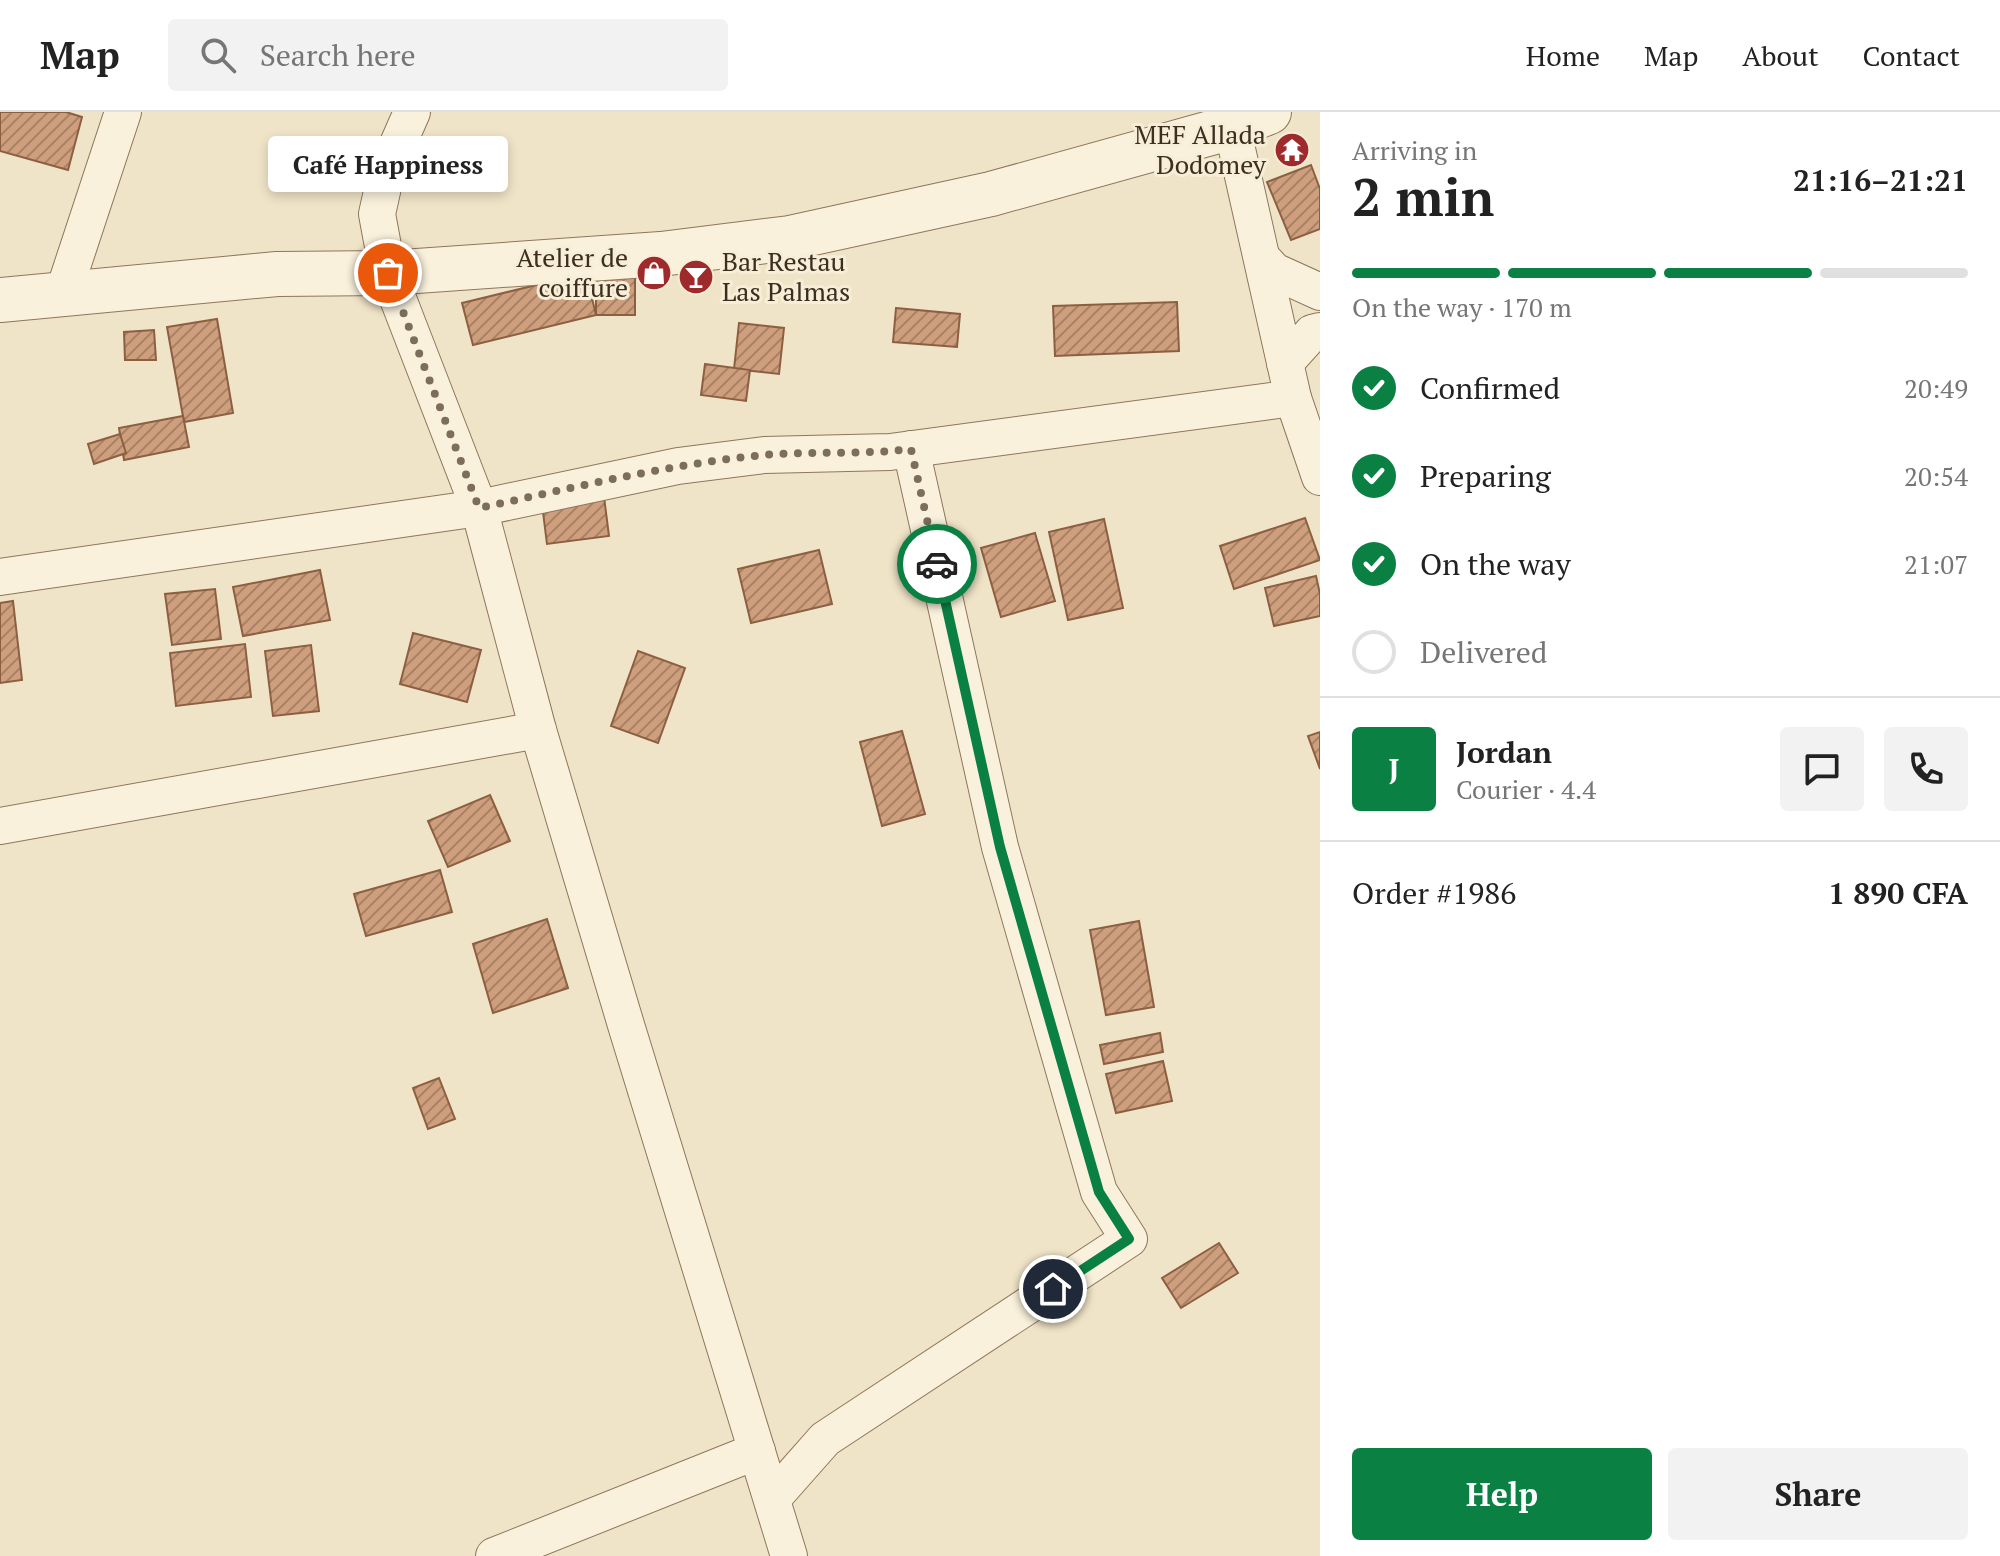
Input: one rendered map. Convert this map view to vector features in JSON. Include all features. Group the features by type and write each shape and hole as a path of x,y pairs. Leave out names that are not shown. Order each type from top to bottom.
{"street":[{"path":"63,294 123,112"},
{"path":"412,112 387,169 377,214 388,273 479,508 538,730 789,1556"},
{"path":"0,300 277,274 388,273 661,254 790,238 991,194 1250,119 1262,258 1293,398 1320,477"},
{"path":"1262,258 1274,271 1320,292"},
{"path":"1285,363 1312,333 1320,331"},
{"path":"0,577 479,508 678,466 764,455 890,452 1293,398"},
{"path":"772,1499 825,1439 1129,1239 1099,1192 1000,847 911,449"},
{"path":"0,826 538,730"},
{"path":"494,1556 757,1451"}],"building":[{"path":"0,112 66,112 82,117 68,170 0,151"},
{"path":"1311,165 1320,189 1320,229 1291,240 1267,182"},
{"path":"596,270 635,270 635,315 596,315"},
{"path":"586,273 596,315 473,345 462,303"},
{"path":"1177,302 1179,351 1055,356 1053,306"},
{"path":"896,308 960,314 957,347 893,342"},
{"path":"217,319 233,413 184,422 167,327"},
{"path":"739,323 784,328 779,374 734,369"},
{"path":"154,330 156,360 125,360 124,332"},
{"path":"705,364 750,370 746,401 701,395"},
{"path":"183,416 189,447 124,460 119,428"},
{"path":"120,434 126,453 94,464 88,444"},
{"path":"603,489 609,536 547,544 541,496"},
{"path":"1305,518 1320,560 1234,589 1220,546"},
{"path":"1104,519 1123,608 1068,620 1049,532"},
{"path":"1035,533 1055,601 1001,617 981,548"},
{"path":"819,550 832,604 751,623 738,569"},
{"path":"320,570 330,620 243,636 233,587"},
{"path":"1316,576 1320,616 1274,626 1265,588"},
{"path":"215,589 221,639 172,645 165,594"},
{"path":"13,601 22,680 0,683 0,603"},
{"path":"413,633 481,650 467,702 400,684"},
{"path":"245,644 251,697 176,706 170,653"},
{"path":"311,645 319,711 273,716 265,651"},
{"path":"638,651 685,668 658,743 611,726"},
{"path":"902,731 925,814 882,826 860,742"},
{"path":"1320,732 1320,769 1308,736"},
{"path":"490,795 510,841 448,867 428,821"},
{"path":"440,870 452,912 366,936 354,894"},
{"path":"547,919 568,988 493,1013 473,944"},
{"path":"1139,921 1154,1007 1106,1015 1090,930"},
{"path":"1160,1033 1163,1052 1104,1064 1100,1045"},
{"path":"1163,1061 1172,1101 1116,1113 1106,1074"},
{"path":"439,1078 455,1119 428,1129 413,1088"},
{"path":"1219,1243 1238,1273 1181,1308 1162,1278"}],"way so far":[{"path":"388,273 479,508 678,466 764,455 911,449 937,564"}],"place":[{"name":"MEF Allada Dodomey","path":"1292,150"},
{"name":"Café Happiness","path":"388,273"},
{"name":"Atelier de coiffure","path":"654,273"},
{"name":"Bar Restau Las Palmas","path":"696,277"}],"route":[{"path":"937,564 1000,847 1099,1192 1129,1239 1053,1289"}]}
